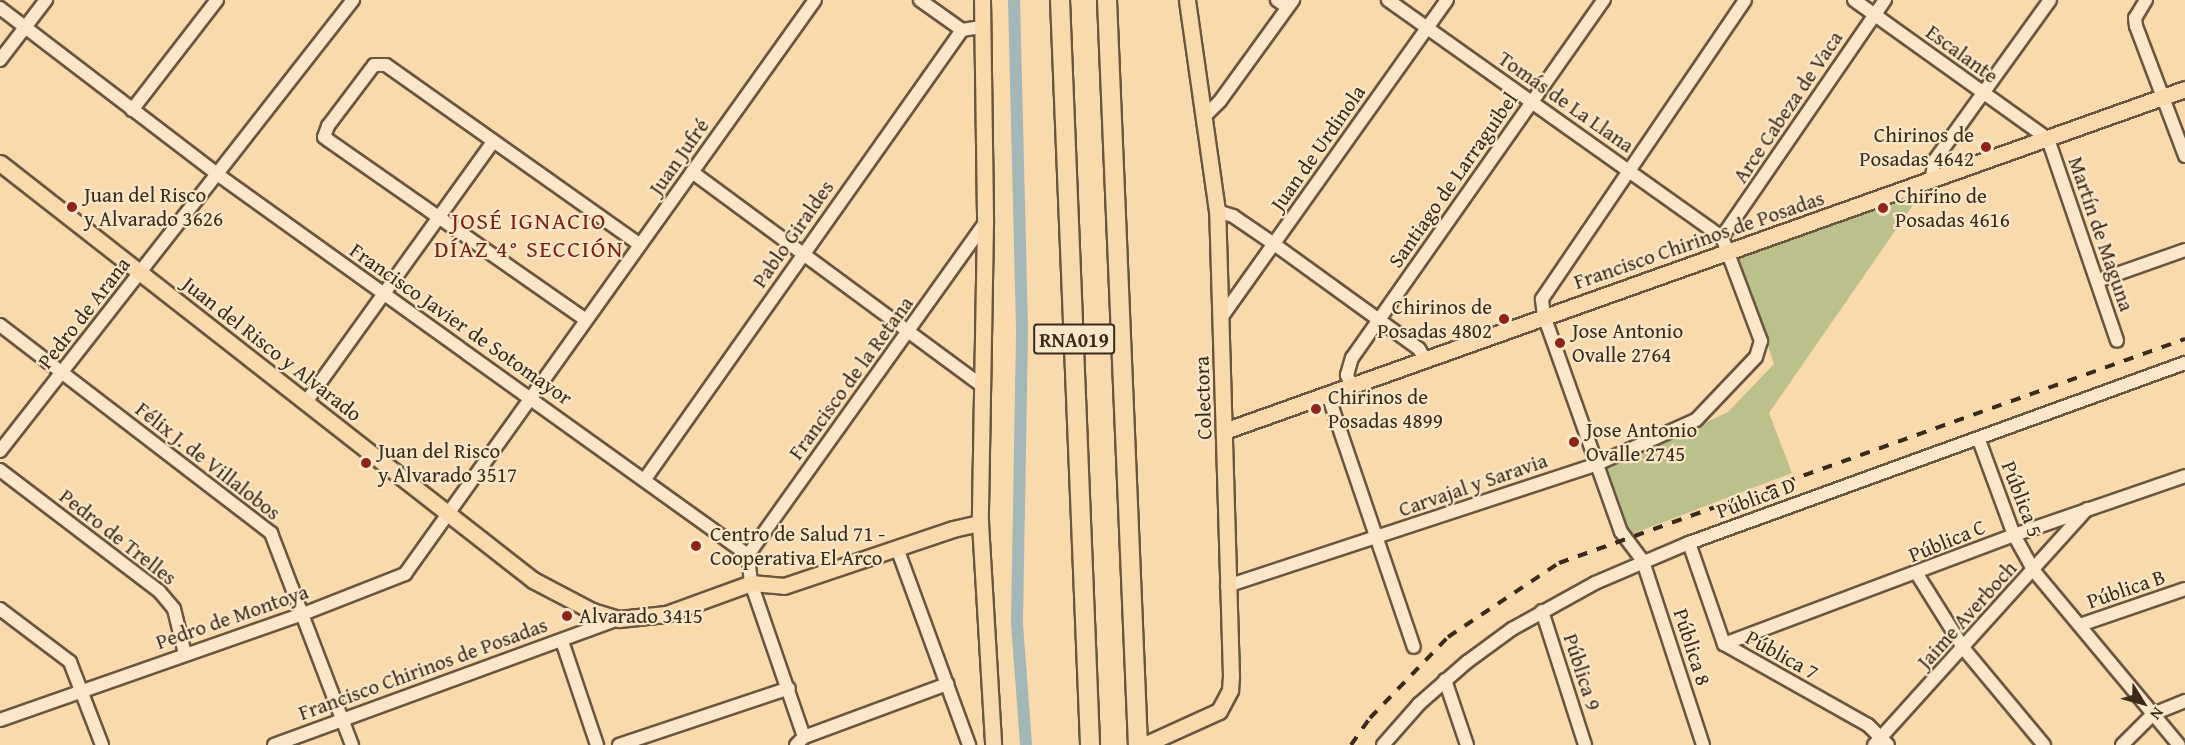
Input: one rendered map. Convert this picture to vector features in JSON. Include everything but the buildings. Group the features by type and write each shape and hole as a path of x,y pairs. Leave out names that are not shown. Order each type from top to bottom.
{"highway":[{"name":"RNA019","path":"1060,0 1090,745"},
{"name":"RNA019","path":"1107,0 1138,745"}],"main road":[{"path":"982,0 984,223 980,384 980,523 993,745"},
{"name":"Colectora","path":"1144,745 1204,721 1219,711 1226,700 1232,676 1227,586 1227,430 1216,211 1187,0"},
{"name":"Francisco Chirinos de Posadas","path":"1227,430 1544,316 1728,254 2185,89"},
{"name":"Juan del Risco y Alvarado","path":"0,163 533,580 573,602 619,619 666,614 751,583"},
{"path":"751,583 784,586 980,523"}],"street":[{"path":"0,60 46,0"},
{"path":"132,110 218,0"},
{"name":"Pedro de Arana","path":"0,451 353,0"},
{"name":"Juan Jufré","path":"449,514 815,0"},
{"path":"920,0 962,30 982,27"},
{"name":"Tomás de La Llana","path":"1388,0 1722,237"},
{"name":"Juan de Urdinola","path":"1221,318 1447,0"},
{"name":"Santiago de Larraguibel","path":"1351,387 1348,365 1604,0"},
{"path":"1544,316 1545,290 1745,0"},
{"name":"Escalante","path":"1854,0 2048,139"},
{"name":"Arce Cabeza de Vaca","path":"1722,237 1885,0"},
{"path":"1931,181 1935,160 2050,0"},
{"path":"2146,0 2135,18 2136,26 2185,156"},
{"path":"1204,117 1220,101 1286,2"},
{"name":"Francisco Javier de Sotomayor","path":"0,8 217,174 531,397 748,555"},
{"name":"Pablo Giraldes","path":"645,479 962,30"},
{"path":"586,320 324,137 328,126 379,63 640,245"},
{"name":"Martín de Maguna","path":"2048,139 2117,340"},
{"path":"306,402 492,143"},
{"path":"692,172 910,329 980,384"},
{"path":"1216,211 1233,216 1274,244 1419,349 1425,359"},
{"name":"Francisco de la Retana","path":"748,555 984,223"},
{"path":"1722,237 1728,254"},
{"path":"2097,281 2185,250"},
{"name":"Carvajal y Saravia","path":"1227,586 1597,464 1696,420 1756,357 1761,341 1728,254"},
{"name":"Pública 8","path":"1544,316 1621,532 1643,561 1703,745"},
{"name":"Félix J. de Villalobos","path":"0,325 265,527 277,543 351,745"},
{"name":"Pública D","path":"1383,745 1445,680 1542,611 1643,561 2185,363"},
{"path":"1328,395 1414,647"},
{"name":"Pública 5","path":"1979,440 2014,535 2034,571 2179,745"},
{"name":"Pedro de Trelles","path":"0,470 159,591 174,609 185,654"},
{"name":"Pública C","path":"1724,644 1917,574 2014,535 2185,476"},
{"name":"Jaime Averboch","path":"1881,742 2087,510"},
{"name":"Pedro de Montoya","path":"0,720 303,614 405,574 449,514"},
{"name":"Pública 7","path":"1689,543 1724,644 1868,725 1881,742"},
{"path":"897,548 969,745"},
{"path":"748,555 751,583 789,688 800,741 946,684"},
{"path":"1917,574 1964,649 2044,745"},
{"name":"Pública B","path":"2080,625 2185,589"},
{"path":"0,609 70,662 84,689 102,745"},
{"name":"Pública 9","path":"1542,611 1585,745"},
{"name":"Francisco Chirinos de Posadas","path":"274,745 619,619"},
{"path":"562,641 597,745"},
{"path":"1445,680 1467,745"},
{"path":"619,745 789,688"},
{"path":"2122,745 2153,714 2185,701"}],"green space":[{"path":"1922,192 1769,413 1792,473 1627,536 1605,470 1728,412 1774,364 1739,257"}],"waterway":[{"path":"1014,0 1022,334 1017,624 1026,745"}],"railway":[{"path":"1351,745 1370,718 1448,637 1559,563 2185,339"}],"place":[{"name":"Chirinos de Posadas 4642","path":"1986,147"},
{"name":"Juan del Risco y Alvarado 3626","path":"72,207"},
{"name":"Chirino de Posadas 4616","path":"1883,208"},
{"name":"Chirinos de Posadas 4802","path":"1504,319"},
{"name":"Jose Antonio Ovalle 2764","path":"1560,343"},
{"name":"Chirinos de Posadas 4899","path":"1316,409"},
{"name":"Jose Antonio Ovalle 2745","path":"1574,442"},
{"name":"Juan del Risco y Alvarado 3517","path":"366,463"},
{"name":"Centro de Salud 71 - Cooperativa El Arco","path":"696,546"},
{"name":"Alvarado 3415","path":"567,616"}],"district":[{"name":"JOSÉ IGNACIO DÍAZ 4° SECCIÓN","path":"529,235"}]}
